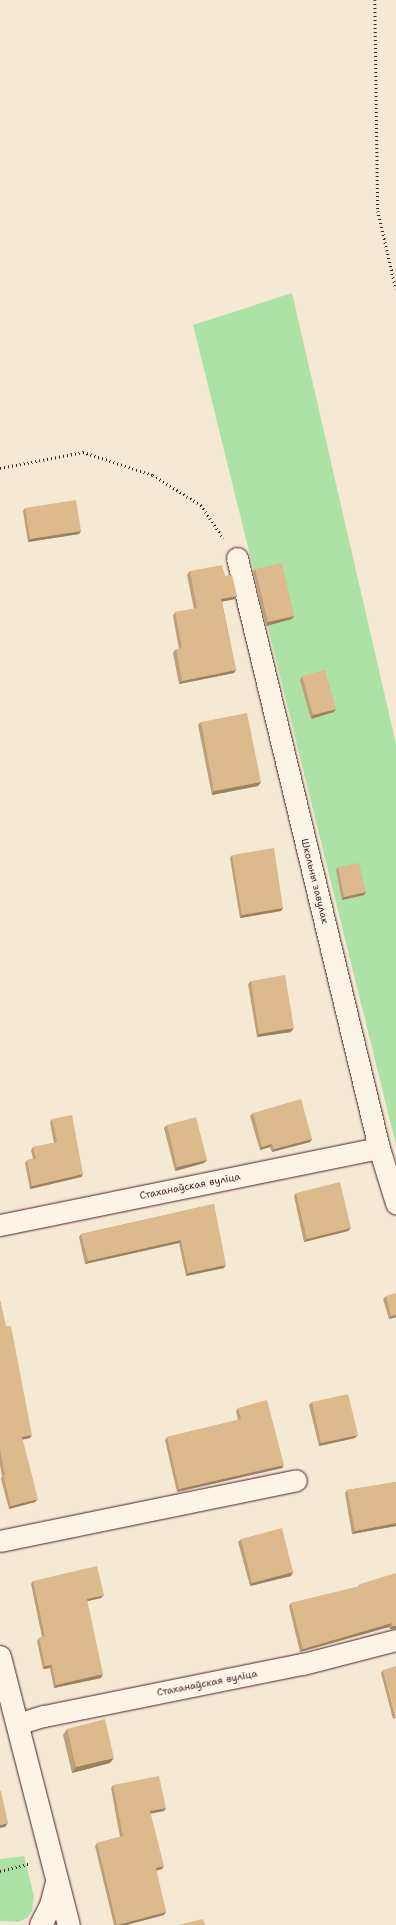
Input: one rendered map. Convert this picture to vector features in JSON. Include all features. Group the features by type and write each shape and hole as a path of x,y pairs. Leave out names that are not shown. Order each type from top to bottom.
{"street":[{"name":"Школьны завулак","path":"237,558 379,1148 396,1203"},
{"name":"Стаханаўская вуліца","path":"0,1225 379,1148"},
{"path":"0,1541 296,1480"},
{"name":"Стаханаўская вуліца","path":"17,1724 44,1716 303,1664 396,1640"},
{"path":"0,1657 69,1925"},
{"path":"42,1925 51,1904 57,1882"}],"path":[{"path":"375,0 378,211 396,289"},
{"path":"0,468 83,452 153,475 201,505 237,558"},
{"path":"0,1871 29,1864"}],"green space":[{"path":"292,293 396,744 396,1145 193,325"},
{"path":"24,1856 34,1896 32,1911 27,1918 18,1922 0,1921 0,1859"}],"building":[{"path":"76,500 81,531 30,539 25,508"},
{"path":"282,563 294,616 268,622 255,569"},
{"path":"222,565 225,576 232,575 237,596 221,599 236,670 182,681 176,649 182,648 175,612 197,608 190,571"},
{"path":"325,670 336,709 313,715 302,676"},
{"path":"247,713 261,782 214,791 201,722"},
{"path":"274,848 283,908 242,915 232,855"},
{"path":"359,863 366,892 344,897 338,867"},
{"path":"285,975 294,1028 259,1034 251,981"},
{"path":"301,1099 312,1139 274,1149 272,1144 262,1147 253,1113"},
{"path":"72,1115 83,1174 32,1186 27,1160 36,1159 33,1147 57,1142 52,1119"},
{"path":"196,1117 207,1160 177,1167 167,1125"},
{"path":"340,1182 351,1228 307,1239 296,1193"},
{"path":"214,1204 226,1265 188,1273 181,1240 88,1261 81,1234"},
{"path":"396,1293 396,1315 391,1316 386,1296"},
{"path":"0,1300 6,1326 11,1326 32,1435 22,1437 38,1499 11,1506 3,1475 5,1475 0,1450"},
{"path":"348,1394 358,1435 321,1443 312,1402"},
{"path":"267,1400 284,1465 179,1489 167,1437 241,1419 238,1408"},
{"path":"396,1482 396,1523 355,1531 347,1490"},
{"path":"282,1528 293,1572 252,1583 241,1539"},
{"path":"97,1566 104,1595 87,1599 103,1674 56,1685 52,1665 45,1666 39,1638 45,1636 33,1581"},
{"path":"396,1573 396,1626 392,1626 392,1623 303,1649 291,1603 360,1586 360,1584"},
{"path":"396,1666 396,1716 383,1670"},
{"path":"105,1719 114,1758 76,1767 67,1729"},
{"path":"159,1776 166,1808 150,1811 164,1866 156,1868 166,1912 117,1925 97,1843 123,1836 113,1785"},
{"path":"0,1791 8,1823 0,1825"},
{"path":"203,1919 205,1925 178,1925"}]}
